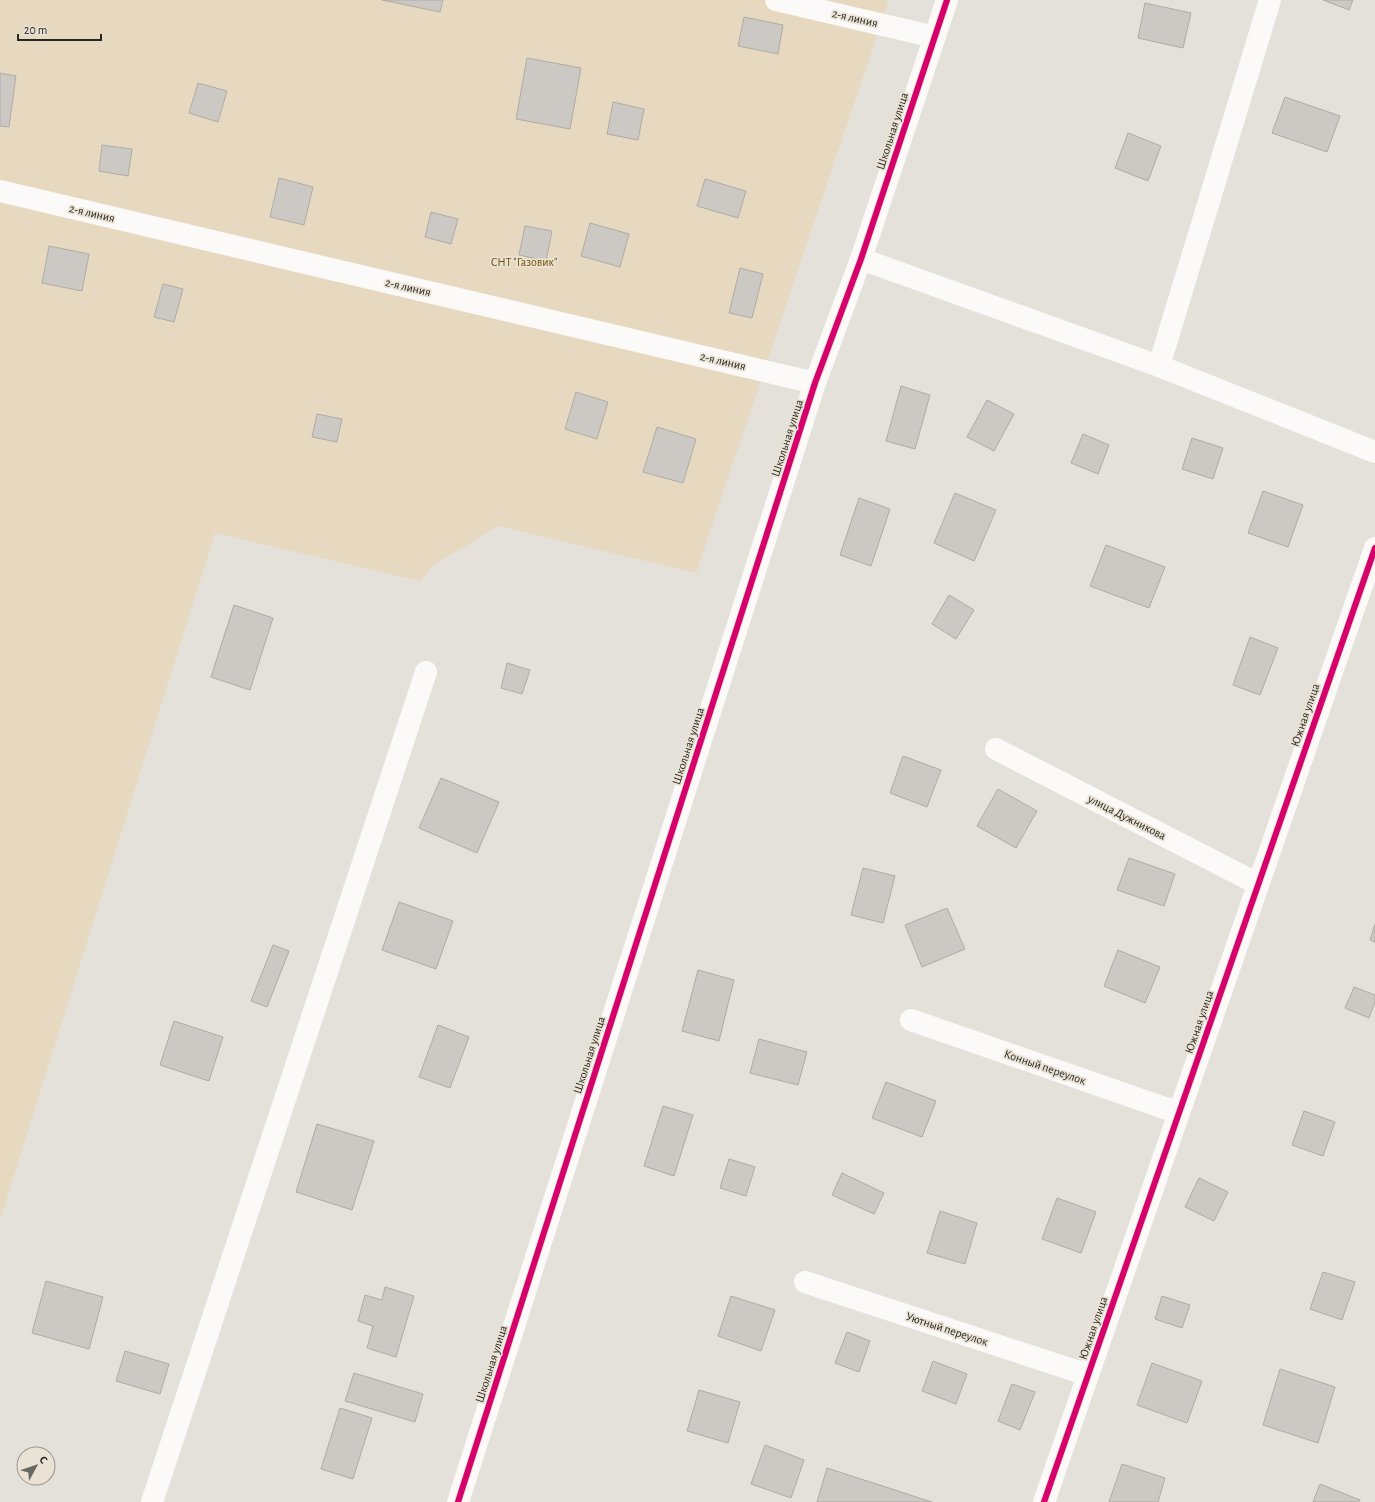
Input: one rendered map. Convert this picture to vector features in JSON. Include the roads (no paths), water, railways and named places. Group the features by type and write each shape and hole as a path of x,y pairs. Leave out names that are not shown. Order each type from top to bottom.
{"street":[{"name":"2-я линия","path":"776,0 935,37"},
{"name":"Школьная улица","path":"458,1502 816,383 861,259 947,0"},
{"path":"1159,366 1270,0"},
{"name":"2-я линия","path":"0,191 816,383"},
{"path":"861,259 1159,366 1375,452"},
{"name":"Южная улица","path":"1044,1502 1375,548"},
{"path":"152,1502 426,672"},
{"name":"улица Дужникова","path":"996,749 1258,884"},
{"name":"Конный переулок","path":"911,1020 1179,1113"},
{"name":"Уютный переулок","path":"805,1282 1088,1376"}],"park label":[{"name":"СНТ \"Газовик\"","path":"524,262"}]}
